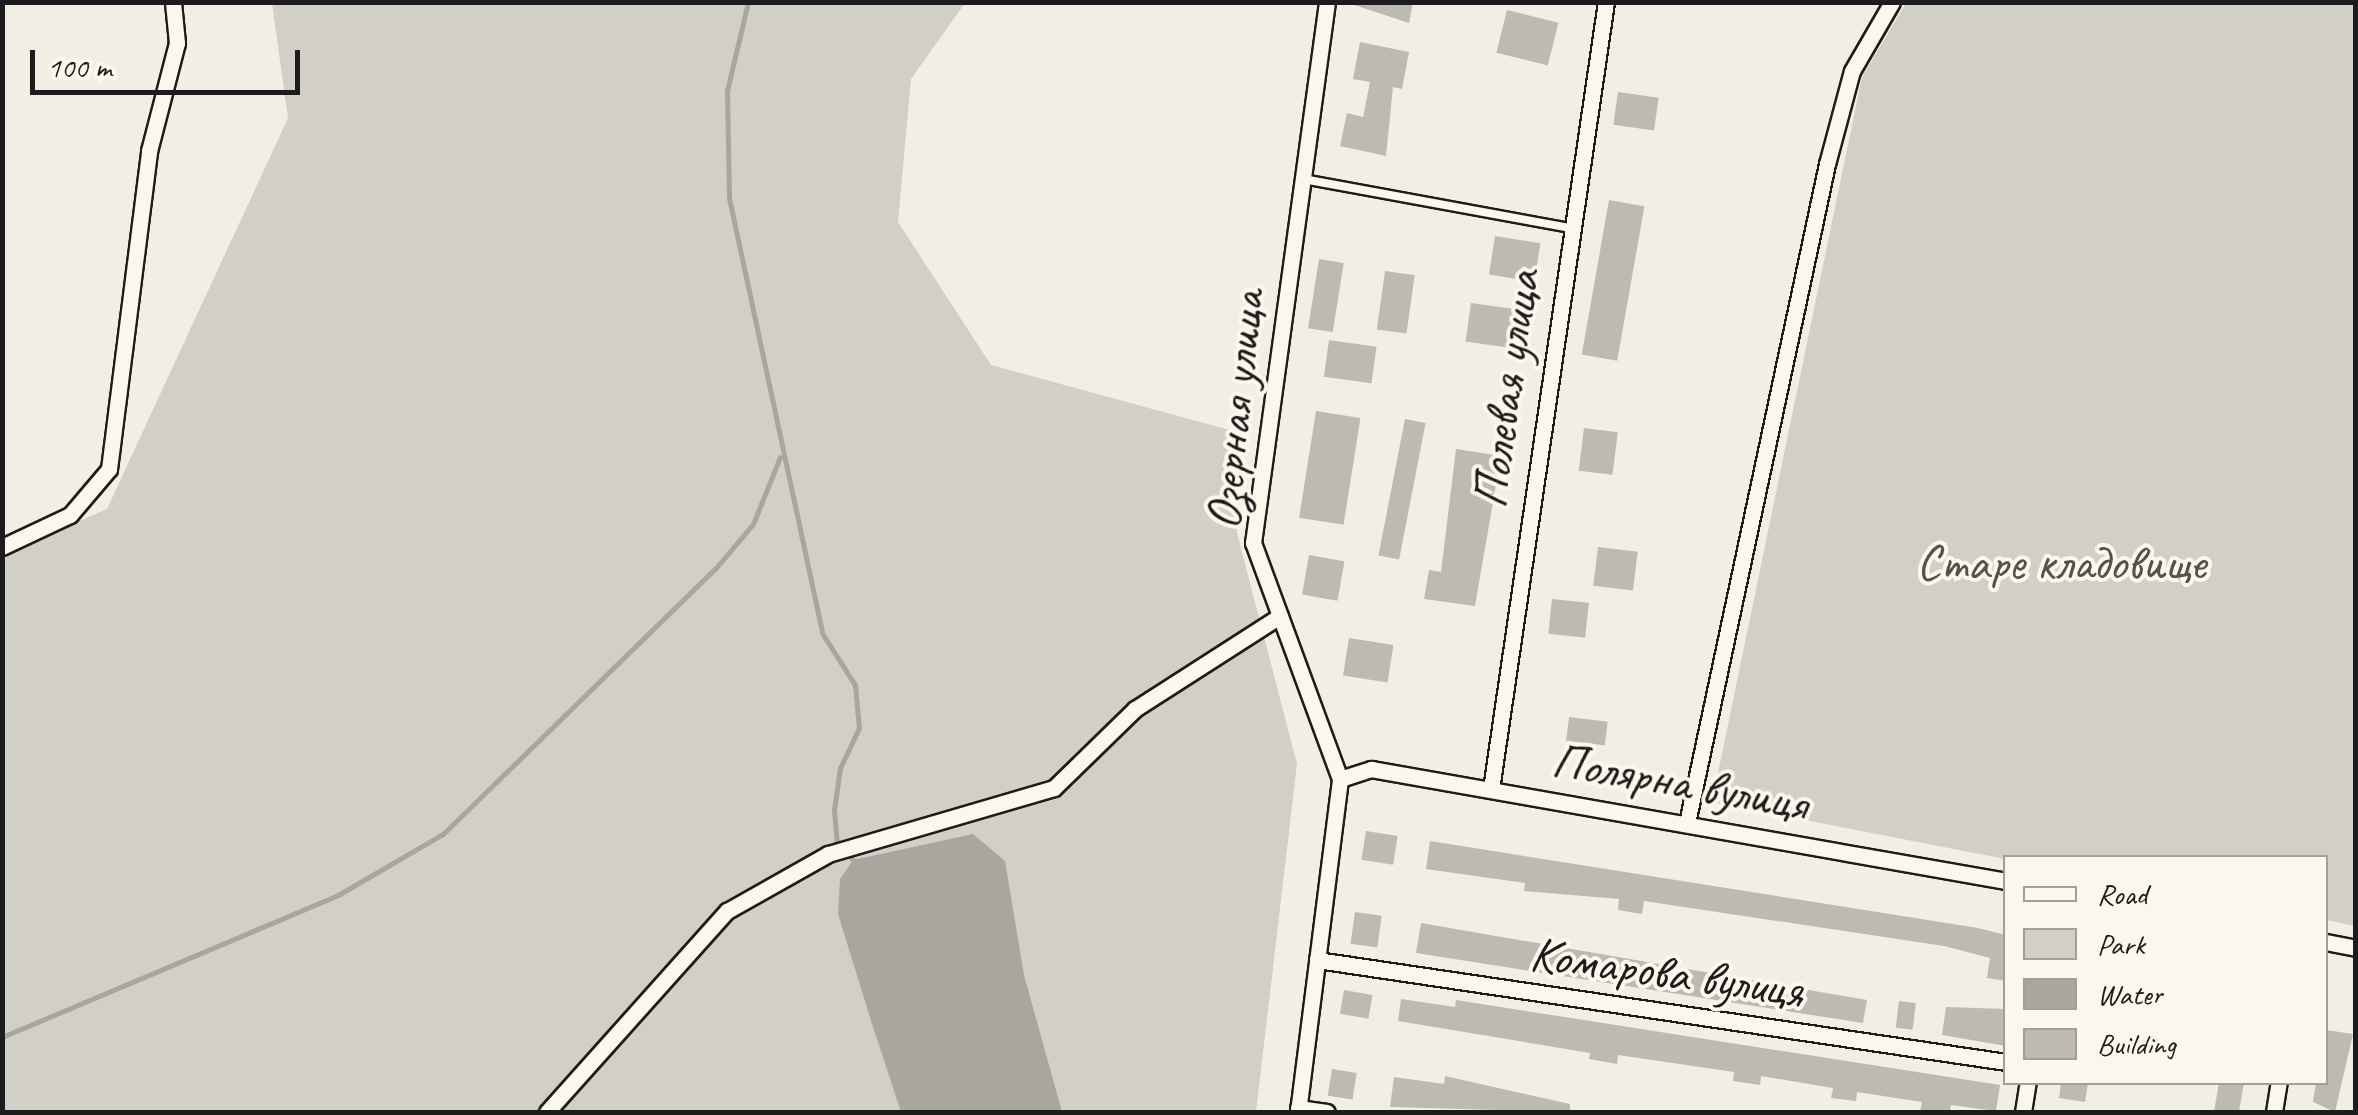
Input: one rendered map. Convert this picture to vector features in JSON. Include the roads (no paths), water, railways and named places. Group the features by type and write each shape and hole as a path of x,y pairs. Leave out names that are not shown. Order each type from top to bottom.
{"street":[{"path":"2,547 70,515 109,469 148,151 177,42 174,2"},
{"name":"Озерная улица","path":"1298,1110 1340,779 1254,544 1328,2"},
{"name":"Полевая улица","path":"1492,788 1570,228 1606,2"},
{"path":"1688,823 1827,164 1852,71 1892,2"},
{"path":"547,1112 727,911 828,854 1054,788 1135,709 1280,616"},
{"name":"Полярна вулиця","path":"1340,779 1371,769 2003,881"},
{"path":"2328,942 2356,948"},
{"name":"Комарова вулиця","path":"1317,960 2003,1062"},
{"path":"2024,1112 2028,1085"},
{"path":"2274,1112 2278,1085"},
{"path":"1298,1110 1326,1112"}],"lane":[{"path":"1303,180 1570,228"}],"water":[{"path":"973,834 1005,861 1024,975 1062,1112 901,1112 873,1027 838,914 840,879 853,860"}],"waterway":[{"path":"748,2 727,91 729,198 822,633 855,685 859,728 840,768 834,810 837,842 853,860"},
{"path":"2,1037 338,895 443,834 715,569 753,524 780,457"}],"park label":[{"name":"Старе кладовище","path":"2061,563"}]}
